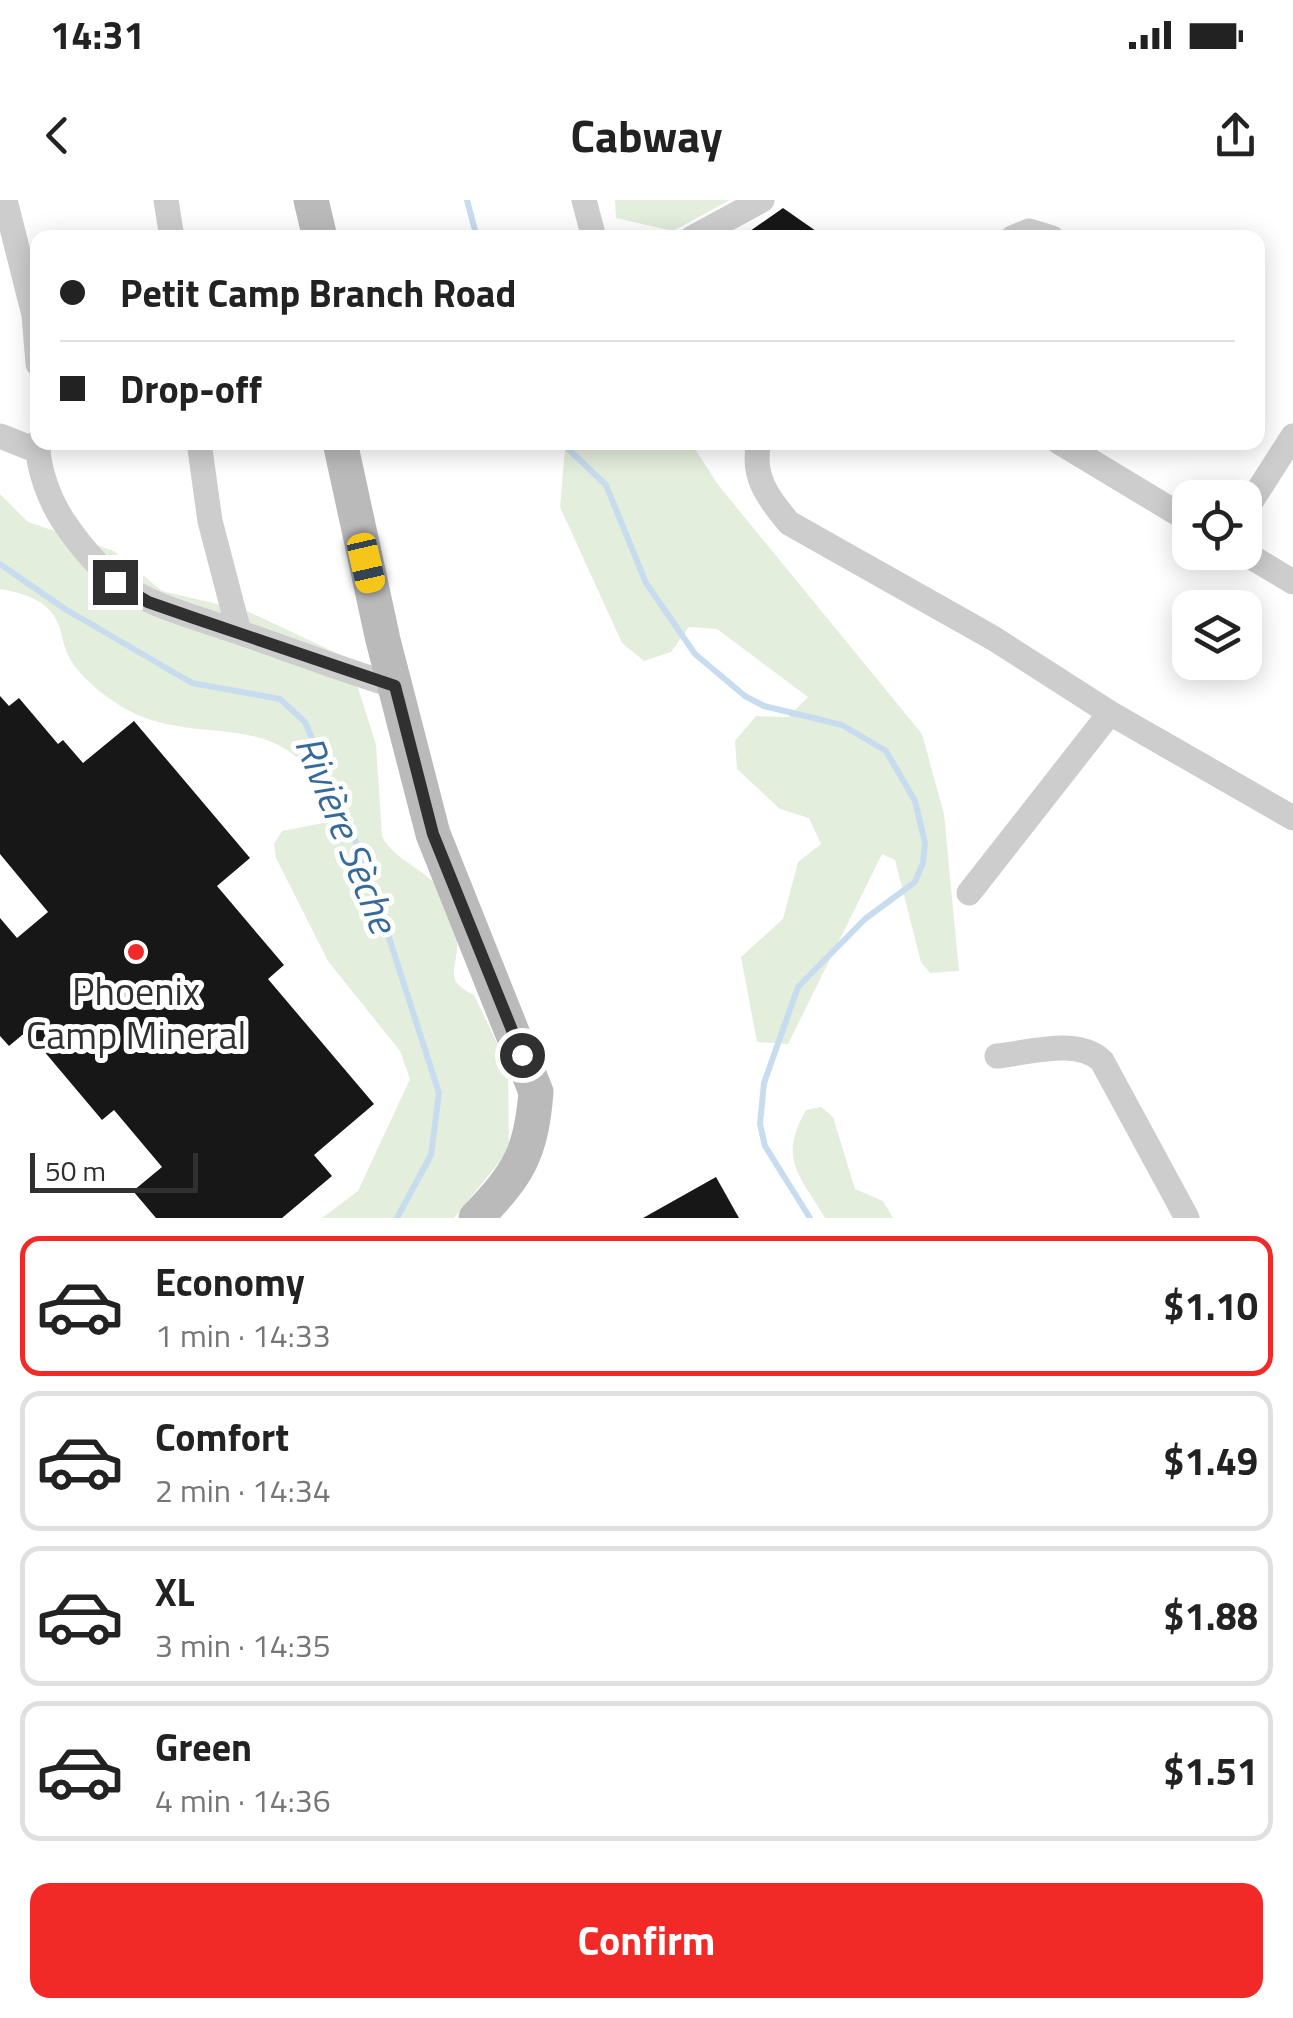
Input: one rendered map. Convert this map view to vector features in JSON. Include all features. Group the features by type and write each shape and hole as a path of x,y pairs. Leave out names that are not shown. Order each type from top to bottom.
{"street":[{"path":"5,200 30,299"},
{"path":"166,200 171,230"},
{"path":"311,200 318,230"},
{"path":"584,200 592,230"},
{"path":"712,230 762,200"},
{"path":"0,436 30,445"},
{"path":"1262,484 1293,436"},
{"path":"39,450 54,506 86,556 115,582 148,602 395,686"},
{"path":"200,450 210,521 238,632"},
{"path":"342,450 433,834 536,1092 532,1134 513,1180 476,1218"},
{"path":"759,450 758,477 771,502 790,523 993,638 1110,713 1293,818"},
{"path":"1072,450 1172,510"},
{"path":"1262,563 1293,582"},
{"path":"969,893 1110,713"},
{"path":"998,1056 1072,1049 1094,1052 1187,1218"}],"green space":[{"path":"615,200 730,200 675,230 616,218"},
{"path":"565,450 696,450 719,486 922,734 944,814 959,971 930,973 921,962 895,860 882,854 788,1044 757,1042 741,957 783,919 798,862 821,844 809,818 780,809 737,769 735,741 756,716 788,717 808,697 717,629 689,627 671,652 644,661 622,643 560,507"},
{"path":"0,494 28,522 114,551 162,591 247,611 349,659 376,745 382,836 396,854 442,892 456,937 455,979 474,995 508,1066 509,1150 454,1218 322,1218 358,1191 410,1079 400,1051 328,961 276,858 274,844 282,831 328,822 328,805 320,785 299,759 279,746 258,737 187,728 138,715 90,683 69,657 53,613 25,595 0,589"},
{"path":"821,1107 833,1117 855,1189 883,1201 893,1218 825,1218 800,1177 793,1154 806,1110"}],"building":[{"path":"783,208 815,230 751,230"},
{"name":"Phoenix Camp Mineral","path":"0,696 9,706 19,698 58,744 63,740 83,763 134,721 250,858 217,886 284,965 268,979 374,1104 314,1155 332,1176 282,1218 156,1218 133,1191 162,1167 114,1110 102,1120 27,1031 9,1046 0,1036 0,918 17,938 48,912 0,854"},
{"path":"716,1177 739,1218 643,1218"}],"waterway":[{"path":"467,200 475,230"},
{"path":"569,450 606,485 646,583 695,654 745,696 764,706 842,725 886,751 915,801 925,843 923,863 915,882 865,919 798,987 764,1083 760,1124 765,1146 810,1218"},
{"name":"Rivière Sèche","path":"0,564 65,609 192,683 280,699 305,722 366,866 439,1093 431,1155 397,1218"}],"place":[{"name":"Phoenix Camp Mineral","path":"136,952"}],"route":[{"path":"115,582 148,602 395,686 433,834 522,1055"}]}
